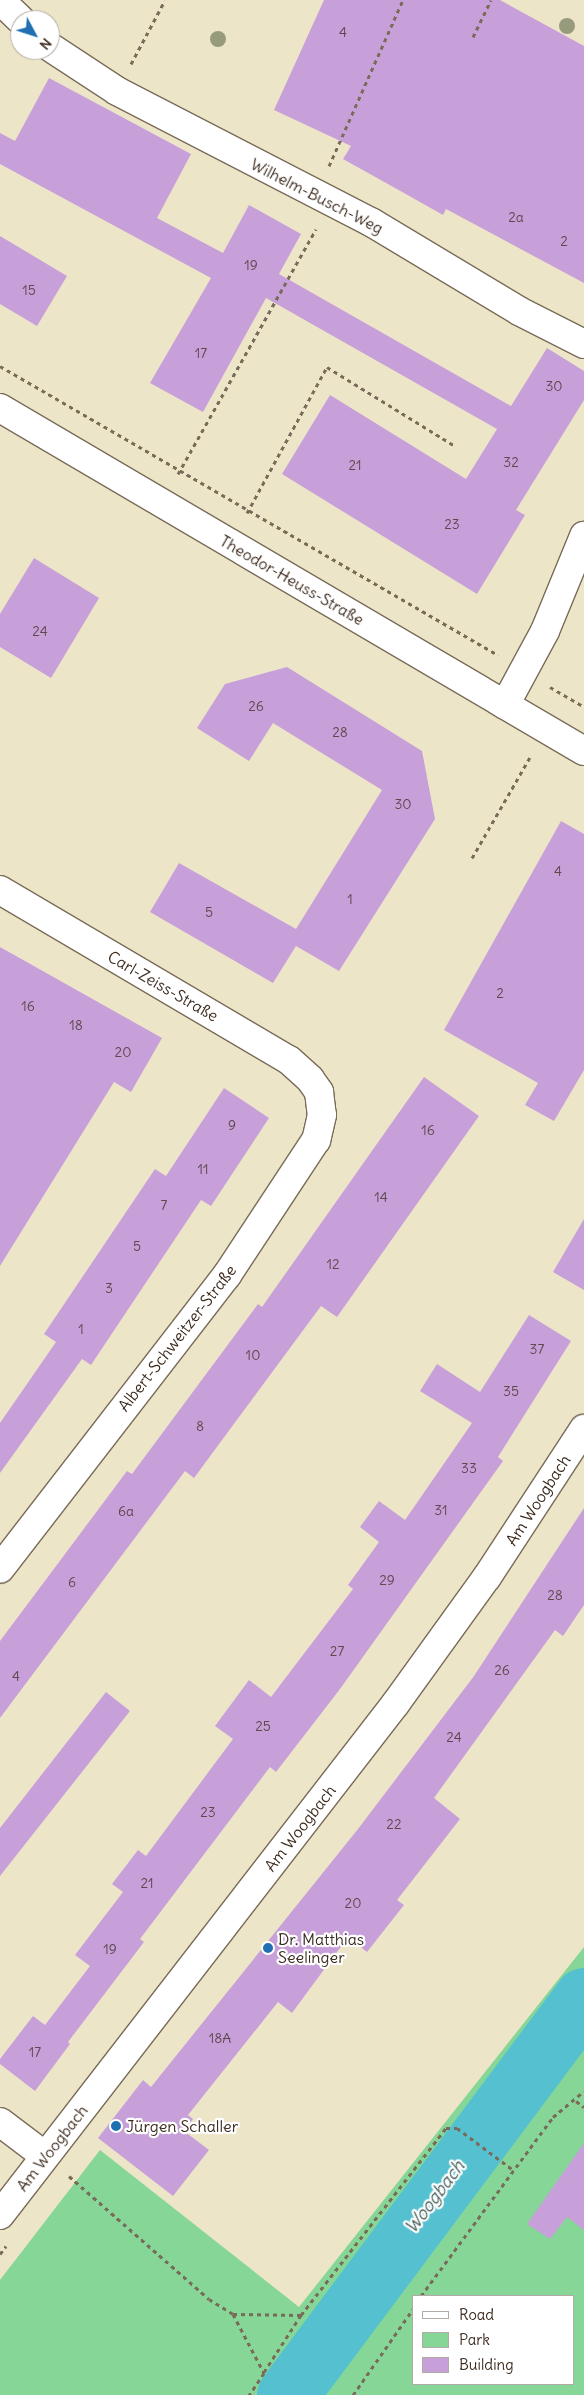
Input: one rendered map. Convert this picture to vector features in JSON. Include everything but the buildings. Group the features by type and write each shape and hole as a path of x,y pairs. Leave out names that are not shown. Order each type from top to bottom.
{"street":[{"path":"0,0 10,10"},
{"name":"Wilhelm-Busch-Weg","path":"60,54 117,91 371,222 518,310 584,344"},
{"name":"Theodor-Heuss-Straße","path":"0,408 584,751"},
{"path":"505,705 545,631 584,536"},
{"name":"Carl-Zeiss-Straße","path":"0,890 289,1060 310,1079 319,1092"},
{"name":"Albert-Schweitzer-Straße","path":"0,1569 227,1275 291,1182 316,1140 322,1115 319,1092"},
{"name":"Am Woogbach","path":"0,2215 396,1703 487,1577 584,1429"},
{"path":"0,2122 45,2156"}],"path":[{"path":"117,91 165,0"},
{"path":"162,503 326,199 332,154 403,0"},
{"path":"473,37 491,0"},
{"path":"0,366 247,513 584,707"},
{"path":"230,544 327,367 455,446"},
{"path":"472,858 534,749"},
{"path":"423,2295 512,2169 553,2117 576,2100 584,2091"},
{"path":"576,2100 584,2107"},
{"path":"249,2395 301,2315 446,2128 457,2128 512,2169"},
{"path":"45,2156 209,2300 233,2314 301,2315"},
{"path":"353,2395 412,2310"},
{"path":"233,2314 264,2373"}],"green space":[{"path":"584,1947 584,2395 0,2395 0,2280 100,2150 299,2307"}],"waterway":[{"name":"Woogbach","path":"287,2395 584,1998"}],"place":[{"name":"Dr. Matthias Seelinger","path":"268,1948"},
{"name":"Jürgen Schaller","path":"116,2126"}]}
